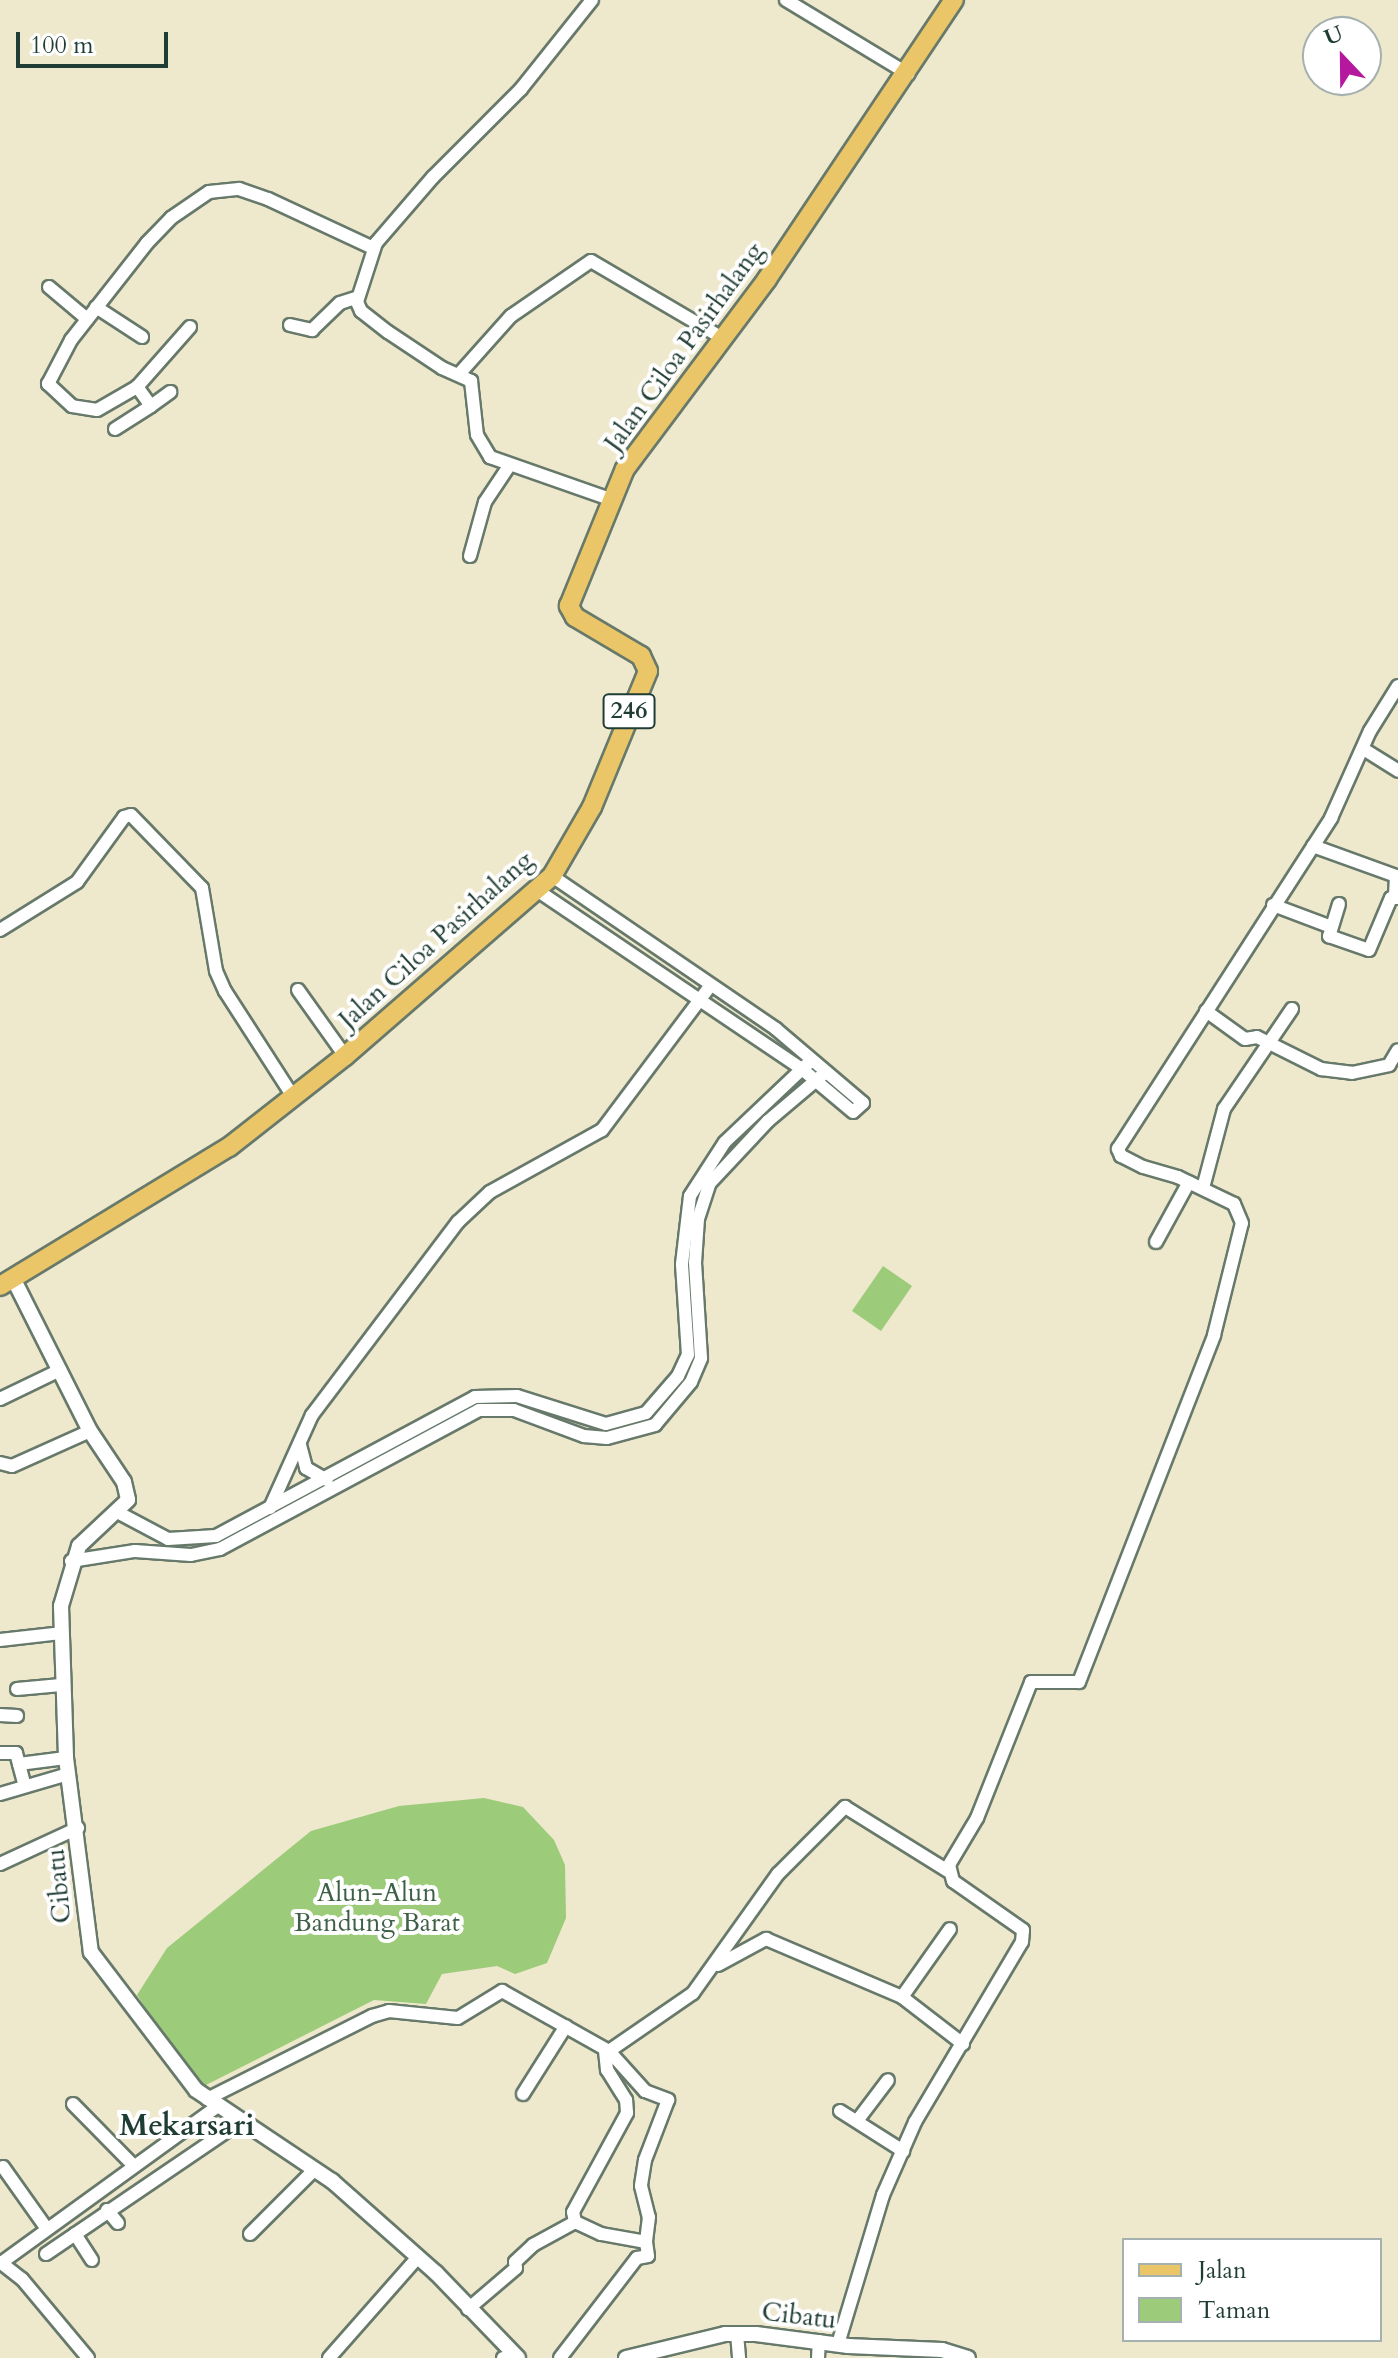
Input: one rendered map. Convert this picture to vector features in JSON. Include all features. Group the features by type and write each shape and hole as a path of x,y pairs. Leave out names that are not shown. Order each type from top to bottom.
{"main road":[{"name":"Jalan Ciloa Pasirhalang","path":"7,1282 200,1167 294,1098 552,876 592,807 648,671 641,656 575,617 569,606 625,469 722,338 908,74 954,0"}],"street":[{"path":"592,0 521,89 433,177 373,248 358,297 361,311 388,332 442,368 460,373 472,383 482,448 509,466 613,500"},
{"path":"786,0 908,74"},
{"path":"190,327 137,387 91,412 72,406 48,384 87,319 171,218 216,189 239,189 268,199 373,248"},
{"path":"460,373 511,316 591,261 722,338"},
{"path":"49,287 87,319"},
{"path":"290,325 312,330 340,303 358,297"},
{"path":"96,307 142,337"},
{"path":"137,387 151,406"},
{"path":"115,429 170,392"},
{"path":"470,556 485,502 509,466"},
{"path":"948,1871 977,1818 1031,1682 1079,1682 1168,1464 1214,1335 1242,1223 1234,1204 1189,1182 1143,1167 1121,1156 1118,1149 1313,846 1365,750 1370,731 1398,686"},
{"path":"1365,750 1398,771"},
{"path":"0,930 77,882 124,817 131,815 202,888 216,971 258,1048 294,1098"},
{"path":"1313,846 1396,876 1397,897 1369,950 1331,938 1329,926 1339,904"},
{"path":"538,891 807,1065 826,1072 858,1108 815,1081 807,1065 776,1029 552,876"},
{"path":"1273,905 1329,926"},
{"path":"269,1509 312,1415 458,1222 490,1192 602,1130 710,986"},
{"path":"298,990 345,1056"},
{"path":"1203,1188 1224,1109 1292,1009"},
{"path":"1206,1011 1245,1039 1252,1035 1321,1069 1352,1073 1394,1063 1398,1050"},
{"path":"7,1282 60,1370 90,1431 124,1482 128,1500 119,1513 142,1530 189,1541 216,1536 475,1397 517,1396 588,1422 606,1424 646,1413 664,1397 688,1355 682,1264 690,1196 725,1142 807,1065"},
{"path":"71,1561 135,1551 191,1555 241,1540 479,1410 514,1410 584,1436 607,1438 655,1425 691,1382 701,1358 695,1263 698,1219 710,1183 750,1138 826,1072"},
{"path":"1156,1242 1189,1182"},
{"path":"0,1399 60,1370"},
{"path":"0,1463 12,1466 90,1431"},
{"path":"301,1437 300,1459 325,1478 333,1490"},
{"name":"Cibatu","path":"119,1513 92,1532 71,1561 61,1633 66,1758 78,1828 91,1952 165,2055 213,2102 315,2169 418,2257 518,2358"},
{"path":"135,1551 142,1530"},
{"path":"189,1541 191,1555"},
{"path":"0,1640 61,1633"},
{"path":"17,1689 61,1685"},
{"path":"0,1715 17,1716"},
{"path":"0,1753 15,1752 24,1783"},
{"path":"19,1764 66,1758"},
{"path":"0,1794 24,1783 68,1774"},
{"path":"607,2052 693,1993 778,1874 845,1807 948,1871 964,1891 1023,1930 1022,1942 928,2098 883,2195 838,2344"},
{"path":"0,1864 78,1828"},
{"path":"902,1997 950,1929"},
{"path":"713,1969 763,1938 902,1997 963,2044"},
{"path":"88,2358 22,2279 0,2262 213,2102 389,2011 458,2018 504,1991 607,2052 645,2091 668,2100 643,2173 649,2217 648,2256 637,2258 560,2358"},
{"path":"523,2094 566,2026"},
{"path":"575,2222 573,2212 610,2152 628,2106 607,2070 607,2052"},
{"path":"857,2121 888,2080"},
{"path":"73,2104 132,2164"},
{"path":"840,2111 903,2151"},
{"path":"46,2254 242,2121"},
{"path":"3,2167 45,2226"},
{"path":"250,2234 315,2169"},
{"path":"107,2210 118,2223"},
{"path":"575,2222 601,2234 646,2242"},
{"path":"468,2309 516,2268 515,2262 533,2245 575,2222"},
{"path":"75,2234 92,2260"},
{"path":"329,2358 418,2257"},
{"path":"737,2334 739,2358"},
{"name":"Cibatu","path":"626,2358 737,2334 942,2350 968,2358"},
{"path":"818,2358 819,2341"}],"green space":[{"path":"883,1266 912,1286 881,1331 852,1311"},
{"name":"Alun-Alun Bandung Barat","path":"484,1798 523,1807 554,1840 565,1865 566,1918 547,1963 515,1974 497,1966 442,1974 426,2004 374,2000 204,2086 182,2063 137,1995 167,1948 311,1831 399,1806"}],"district":[{"name":"Mekarsari","path":"187,2126"}]}
